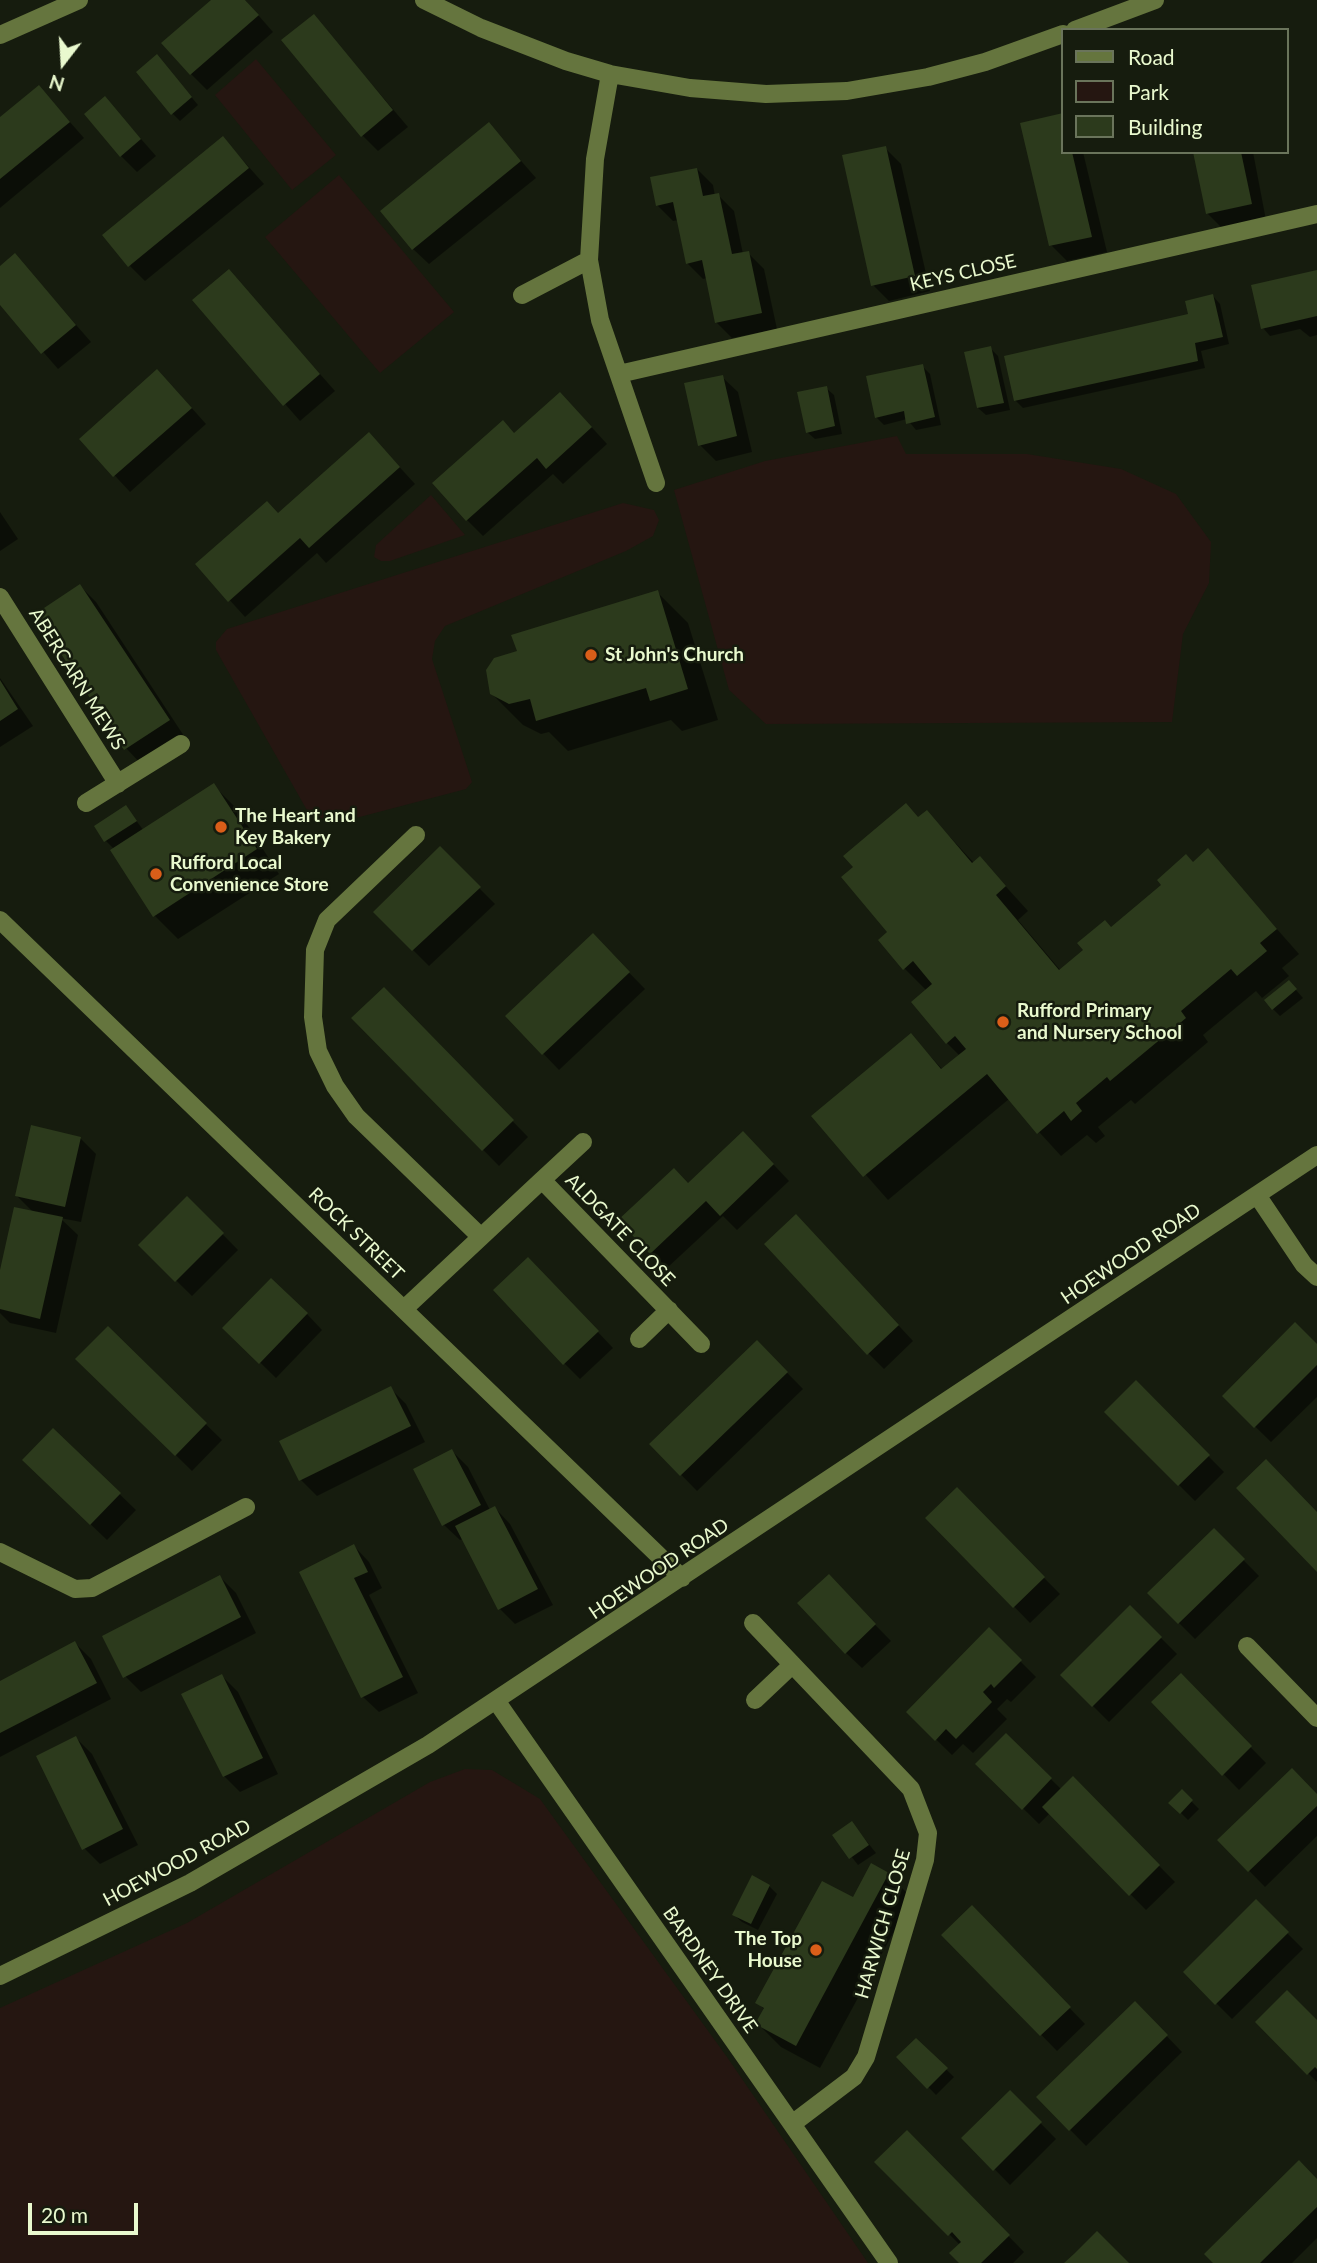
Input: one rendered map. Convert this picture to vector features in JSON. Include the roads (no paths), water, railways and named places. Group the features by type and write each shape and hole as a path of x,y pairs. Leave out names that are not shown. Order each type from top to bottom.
{"street":[{"path":"0,35 79,0"},
{"path":"424,0 481,28 566,61 610,74 703,89 766,93 847,91 928,78 985,62 1062,34"},
{"path":"1080,28 1155,0"},
{"path":"610,74 594,159 589,260 600,320 656,483"},
{"name":"KEYS CLOSE","path":"619,374 1317,214"},
{"path":"522,295 589,260"},
{"name":"ABERCARN MEWS","path":"0,597 118,784"},
{"name":"ABERCARN MEWS","path":"86,803 181,744"},
{"path":"416,835 327,920 315,950 313,1017 318,1051 335,1086 356,1116 481,1237"},
{"name":"ROCK STREET","path":"0,920 682,1578"},
{"name":"ALDGATE CLOSE","path":"404,1309 583,1142"},
{"name":"HOEWOOD ROAD","path":"0,1976 190,1883 497,1702 1317,1155"},
{"name":"ALDGATE CLOSE","path":"542,1180 701,1344"},
{"path":"1257,1195 1304,1265 1317,1277"},
{"name":"ALDGATE CLOSE","path":"639,1339 669,1310"},
{"path":"0,1552 75,1589 92,1588 246,1507"},
{"name":"HARWICH CLOSE","path":"753,1623 911,1789 928,1833 925,1860 866,2057 854,2077 792,2124"},
{"path":"1247,1646 1317,1718"},
{"path":"755,1700 793,1665"},
{"name":"BARDNEY DRIVE","path":"497,1702 889,2263"}],"place":[{"name":"St John's Church","path":"591,655"},
{"name":"The Heart and Key Bakery","path":"221,827"},
{"name":"Rufford Local Convenience Store","path":"156,874"},
{"name":"Rufford Primary and Nursery School","path":"1003,1022"},
{"name":"The Top House","path":"816,1950"}]}
